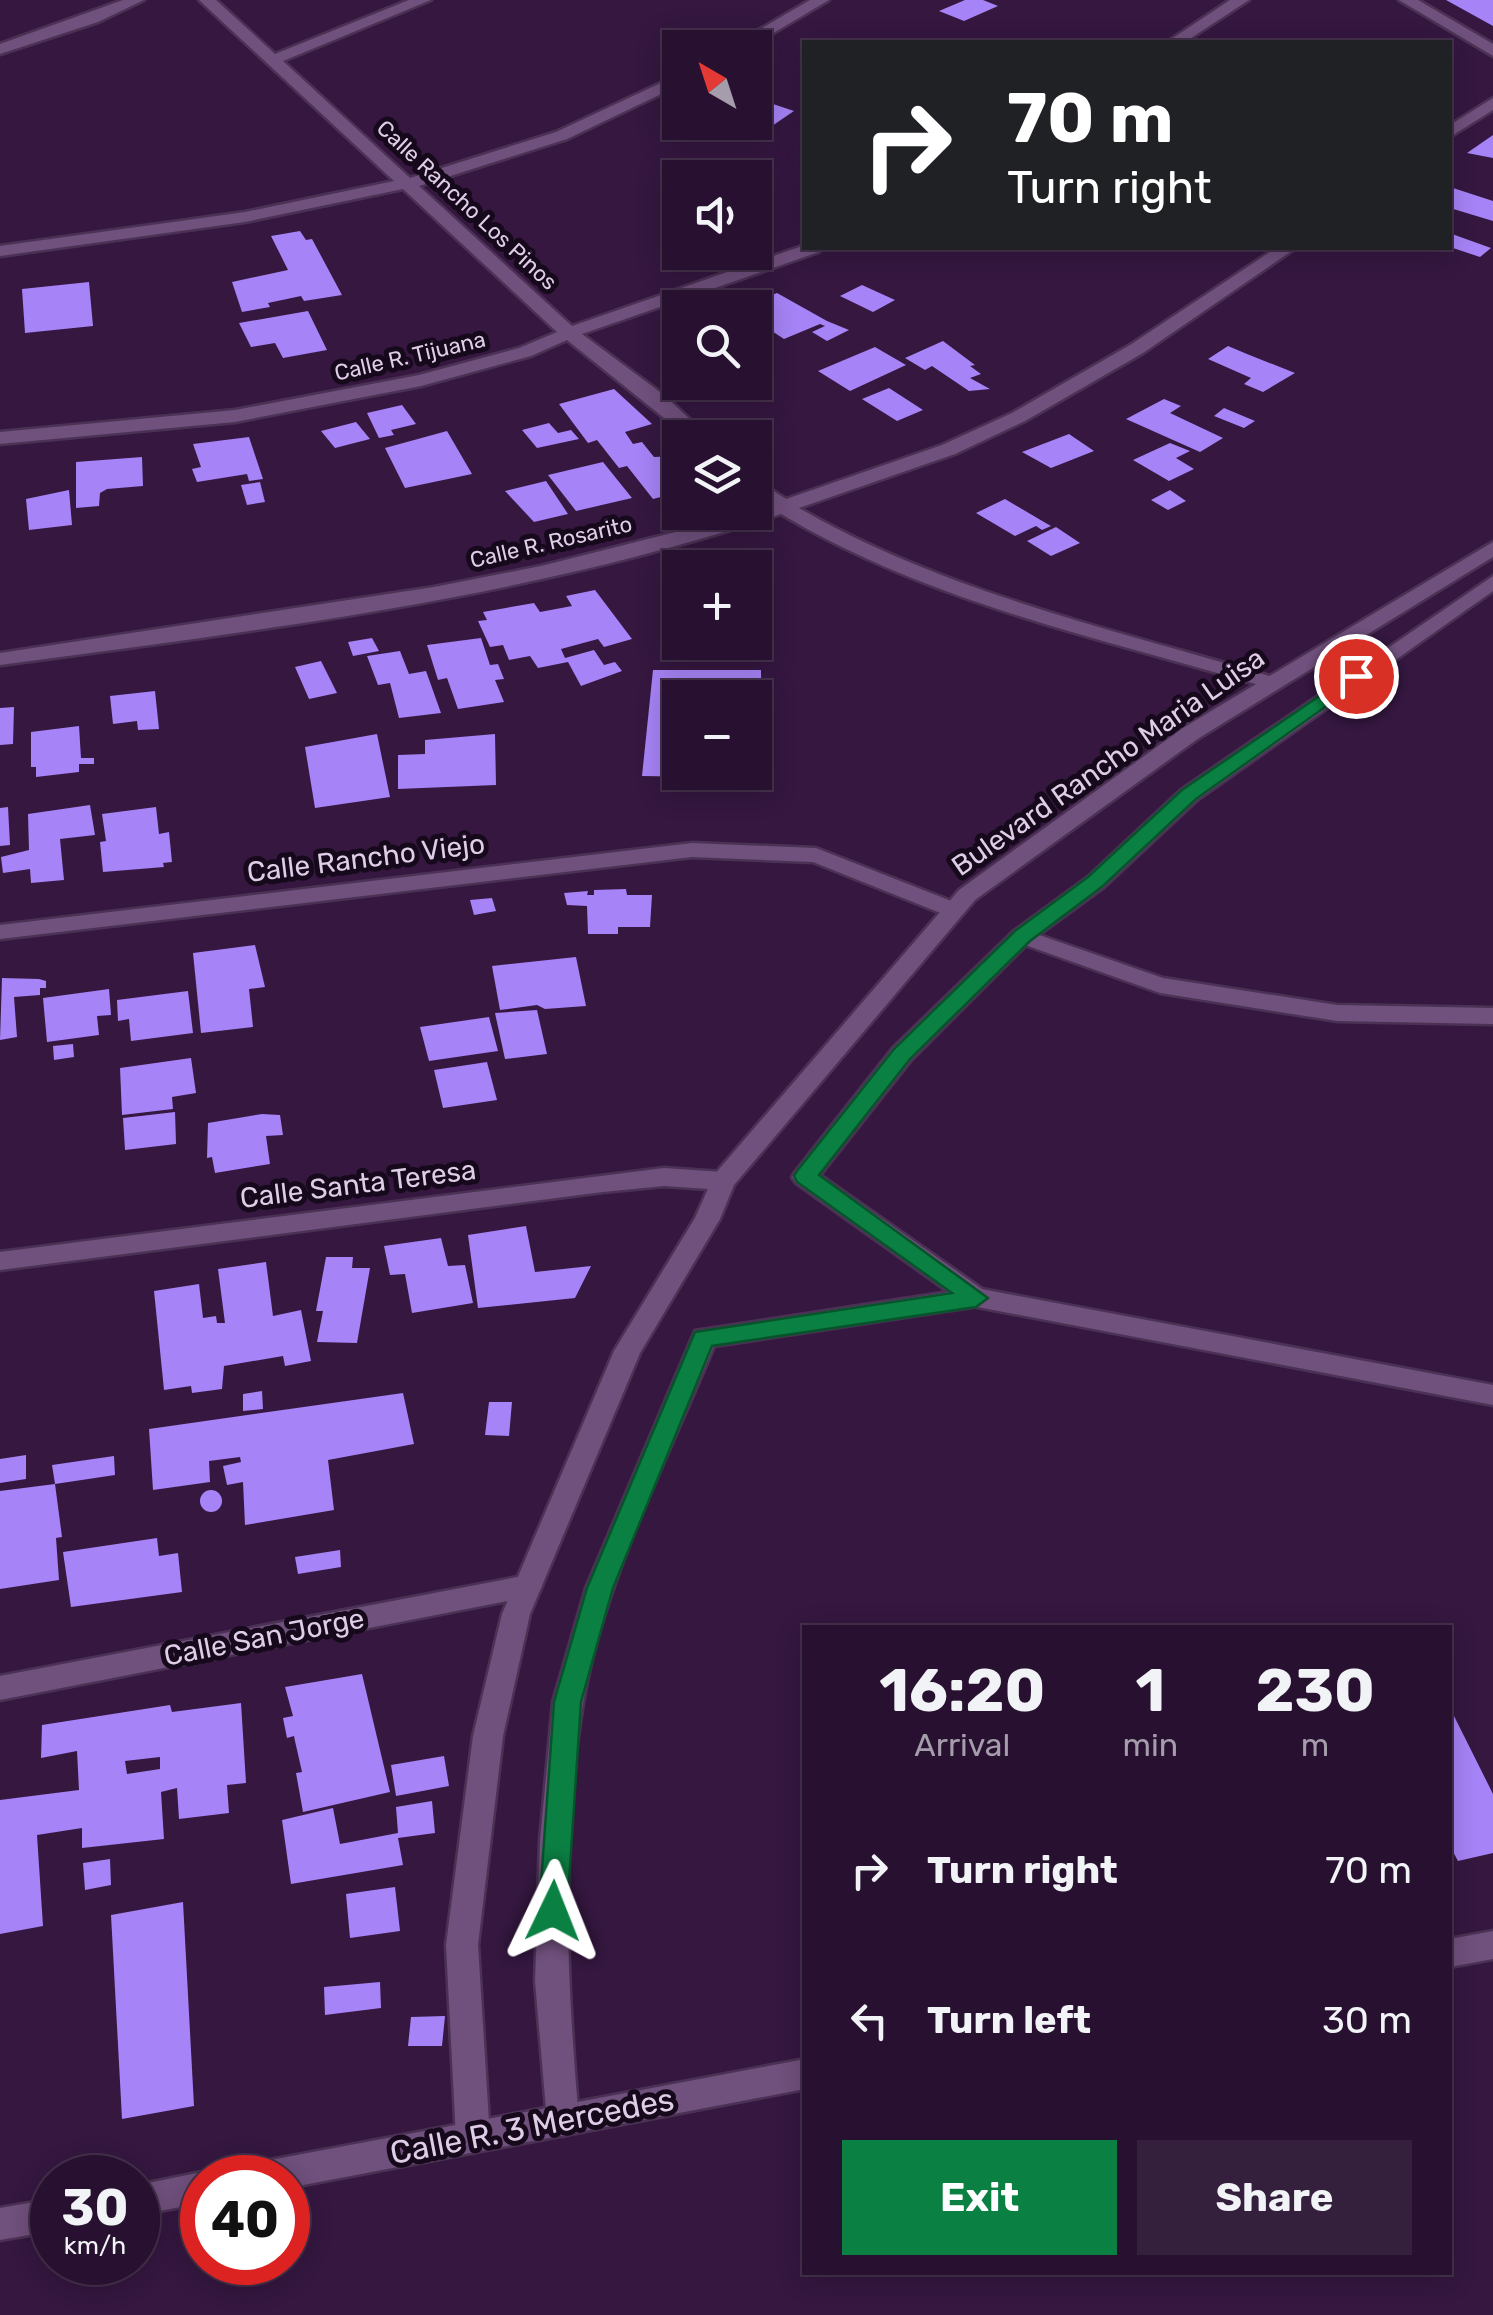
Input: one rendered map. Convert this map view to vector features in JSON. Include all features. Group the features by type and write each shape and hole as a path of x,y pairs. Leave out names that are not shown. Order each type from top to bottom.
{"street":[{"path":"0,49 136,0"},
{"name":"Calle Rancho Los Pinos","path":"207,0 568,333 681,420"},
{"path":"274,59 423,0"},
{"path":"768,30 820,0"},
{"path":"1178,40 1241,0"},
{"path":"1407,0 1493,51"},
{"path":"0,251 241,218 407,184 577,130 662,89"},
{"path":"1452,131 1493,103"},
{"name":"Calle R. Tijuana","path":"0,438 235,416 421,380 525,352 568,333 807,250"},
{"name":"Calle R. Rosarito","path":"0,659 240,626 551,571 782,509 973,440 1054,400 1284,250"},
{"path":"772,500 782,509 896,563 988,598 1273,682"},
{"name":"Bulevard Rancho Maria Luisa","path":"472,2138 462,1945 488,1736 516,1614 627,1351 707,1219 723,1182 952,909 1191,733 1493,548"},
{"path":"976,1298 805,1176 902,1054 1022,936 1096,882 1189,795 1493,582"},
{"name":"Calle Rancho Viejo","path":"0,932 692,850 816,855 952,909"},
{"path":"1022,936 1179,988 1337,1013 1493,1016"},
{"name":"Calle Santa Teresa","path":"0,1260 602,1183 664,1177 723,1182"},
{"path":"563,2120 551,1982 556,1841 568,1702 600,1588 704,1338 976,1298 1493,1395"},
{"name":"Calle San Jorge","path":"0,1688 528,1586"},
{"path":"1452,1952 1493,1945"},
{"name":"Calle R. 3 Mercedes","path":"310,2169 802,2075"},
{"path":"0,2224 30,2219"}],"building":[{"path":"965,0 983,0 998,6 964,21 939,11"},
{"path":"1446,0 1493,0 1493,26"},
{"path":"772,104 794,111 772,126"},
{"path":"1493,135 1493,158 1467,153"},
{"path":"1452,188 1493,201 1493,221 1452,209"},
{"path":"300,231 306,240 312,239 342,295 304,301 301,296 242,312 232,282 288,270 271,236"},
{"path":"1452,234 1491,248 1480,257 1452,248"},
{"path":"89,282 93,326 25,333 22,289"},
{"path":"862,285 895,300 873,312 840,296"},
{"path":"777,293 849,330 827,341 812,332 825,326 820,324 784,339 772,331 772,295"},
{"path":"308,311 327,350 283,358 275,343 251,347 239,323"},
{"path":"943,341 981,374 970,378 990,389 969,391 932,366 925,370 905,358"},
{"path":"1228,346 1295,373 1263,392 1244,384 1251,378 1208,359"},
{"path":"875,347 906,365 850,391 818,371"},
{"path":"889,388 923,410 897,421 862,399"},
{"path":"614,389 652,424 625,432 633,444 642,442 654,457 662,457 662,497 653,499 627,466 619,468 597,440 588,443 559,404"},
{"path":"1164,399 1181,406 1170,413 1223,438 1200,452 1126,419"},
{"path":"402,405 416,424 391,430 394,435 379,438 367,413"},
{"path":"1224,408 1255,421 1244,428 1214,416"},
{"path":"356,422 370,439 335,448 321,431"},
{"path":"549,423 558,433 571,430 579,439 537,448 522,430"},
{"path":"447,431 472,474 405,488 385,448"},
{"path":"1069,434 1094,451 1051,468 1022,452"},
{"path":"249,437 263,479 249,481 247,474 197,482 192,469 201,467 193,444"},
{"path":"1170,443 1190,451 1176,458 1194,469 1169,481 1133,460"},
{"path":"142,457 143,486 107,489 100,493 99,506 76,508 76,462"},
{"path":"603,462 632,498 576,511 548,475"},
{"path":"546,481 568,514 534,522 505,491"},
{"path":"260,482 265,502 247,505 241,485"},
{"path":"69,490 72,525 29,530 26,499"},
{"path":"1170,490 1186,501 1168,510 1151,500"},
{"path":"1005,499 1051,526 1042,530 1036,526 1015,536 976,513"},
{"path":"1056,527 1080,543 1051,556 1027,541"},
{"path":"595,590 632,639 604,647 598,639 561,649 565,658 594,650 604,665 615,662 622,671 581,686 568,662 538,668 530,656 509,660 503,645 490,647 478,621 487,620 483,612 534,603 540,612 572,606 566,596"},
{"path":"372,638 379,651 353,656 348,642"},
{"path":"481,638 490,665 498,664 504,679 495,680 504,702 458,709 447,678 438,680 427,645"},
{"path":"400,651 409,674 426,671 441,713 399,718 390,683 378,685 367,656"},
{"path":"321,661 337,693 309,699 295,667"},
{"path":"653,670 761,670 761,680 662,680 662,776 642,776"},
{"path":"155,691 159,729 138,730 137,721 113,724 110,696"},
{"path":"14,707 13,744 0,745 0,708"},
{"path":"79,726 81,758 94,758 94,764 79,764 79,772 36,777 36,767 31,767 31,732"},
{"path":"377,734 390,797 315,808 305,747"},
{"path":"495,734 496,785 398,789 398,755 425,754 425,740"},
{"path":"90,805 95,835 60,839 64,880 31,883 30,869 3,873 1,857 29,850 28,814"},
{"path":"8,807 10,845 0,846 0,808"},
{"path":"156,807 159,834 169,832 172,862 163,863 164,867 103,872 100,842 106,841 102,814"},
{"path":"626,889 627,895 652,895 650,927 618,927 618,934 588,934 587,906 567,905 564,893 588,891 587,895 594,895 594,890"},
{"path":"492,898 496,911 474,915 470,900"},
{"path":"255,945 265,987 249,989 253,1027 201,1033 193,953"},
{"path":"576,957 586,1006 545,1009 537,1005 500,1010 492,966"},
{"path":"2,978 39,979 46,981 46,988 40,988 40,995 14,997 17,1037 0,1040"},
{"path":"109,989 111,1015 97,1016 99,1035 47,1042 43,998"},
{"path":"188,991 193,1033 131,1041 129,1019 118,1021 117,1000"},
{"path":"537,1010 547,1054 505,1059 495,1013"},
{"path":"489,1017 498,1051 429,1061 420,1027"},
{"path":"73,1044 74,1057 54,1060 53,1046"},
{"path":"191,1058 196,1093 172,1097 173,1109 122,1115 120,1068"},
{"path":"487,1062 497,1100 443,1108 434,1070"},
{"path":"175,1112 176,1144 125,1150 123,1118"},
{"path":"280,1115 283,1135 266,1136 270,1164 215,1173 212,1157 207,1158 208,1123"},
{"path":"526,1226 535,1272 591,1266 575,1298 478,1308 468,1235"},
{"path":"441,1238 448,1266 465,1265 473,1303 412,1313 405,1274 390,1275 384,1246"},
{"path":"326,1257 353,1257 352,1268 370,1268 357,1343 317,1342 323,1311 316,1311"},
{"path":"266,1262 273,1316 301,1310 311,1361 285,1366 283,1356 224,1366 222,1389 192,1393 191,1386 164,1390 154,1291 199,1284 203,1318 216,1316 217,1323 225,1323 218,1269"},
{"path":"262,1391 263,1409 243,1411 243,1394"},
{"path":"403,1393 414,1444 328,1460 334,1510 245,1525 243,1482 227,1485 223,1466 241,1462 240,1457 209,1461 210,1482 153,1490 149,1429"},
{"path":"489,1402 512,1402 509,1436 485,1435"},
{"path":"26,1455 26,1479 0,1483 0,1459"},
{"path":"114,1456 115,1475 55,1484 52,1465"},
{"path":"55,1484 62,1537 56,1538 59,1580 0,1589 0,1491"},
{"path":"207,1490 215,1490 222,1501 215,1512 207,1512 200,1505 200,1497"},
{"path":"157,1538 159,1556 178,1553 182,1592 71,1607 63,1552"},
{"path":"340,1550 341,1567 298,1574 295,1557"},
{"path":"362,1674 390,1792 303,1812 296,1773 302,1772 294,1736 287,1738 283,1718 293,1716 285,1687"},
{"path":"241,1703 246,1783 227,1785 229,1813 179,1819 177,1788 161,1792 164,1839 82,1848 82,1828 37,1835 43,1926 0,1934 0,1800 79,1790 77,1751 41,1758 42,1725 170,1705 172,1712","holes":["160,1757 160,1769 127,1774 125,1761"]},
{"path":"1452,1712 1493,1794 1493,1853 1458,1861 1452,1850"},
{"path":"444,1756 449,1786 396,1796 391,1765"},
{"path":"432,1801 435,1833 398,1838 403,1865 291,1884 282,1820 333,1808 340,1844 398,1833 396,1807"},
{"path":"110,1859 111,1885 85,1890 83,1863"},
{"path":"395,1887 400,1931 350,1938 346,1894"},
{"path":"183,1902 194,2106 122,2119 111,1915"},
{"path":"380,1982 381,2008 325,2015 324,1987"},
{"path":"445,2016 442,2046 408,2046 411,2017"}],"route":[{"path":"553,1911 568,1702 600,1588 704,1338 976,1298 805,1176 902,1054 1022,936 1096,882 1189,795 1356,676"}]}
